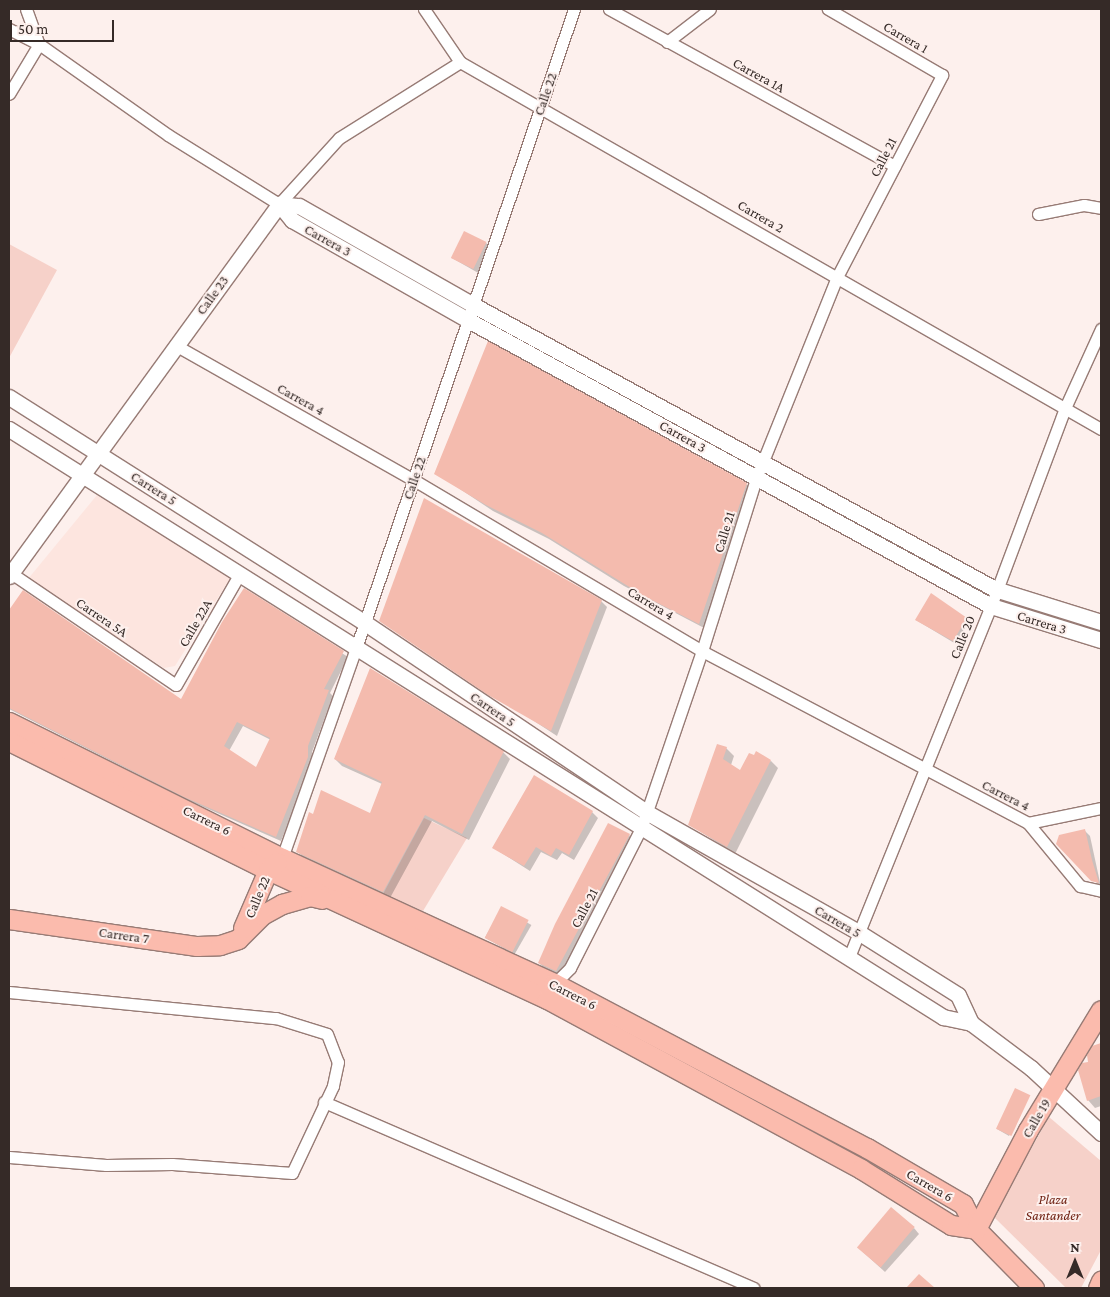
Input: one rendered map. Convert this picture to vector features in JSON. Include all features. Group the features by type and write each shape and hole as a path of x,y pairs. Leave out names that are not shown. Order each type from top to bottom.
{"main road":[{"name":"Carrera 6","path":"9,722 275,864 341,903 550,991"},
{"name":"Carrera 6","path":"9,740 550,991 861,1169 951,1225 976,1228"},
{"name":"Calle 22","path":"238,939 275,864"},
{"path":"238,939 262,915 296,898 310,896 341,903"},
{"name":"Carrera 7","path":"9,918 197,946 220,945 238,939"},
{"name":"Calle 19","path":"976,1228 1053,1088 1099,1019"},
{"path":"976,1228 1034,1288"},
{"path":"1098,1288 1101,1281"}],"street":[{"path":"9,94 39,44 26,9"},
{"name":"Carrera 2","path":"424,9 460,62 1101,429"},
{"name":"Calle 22","path":"275,864 357,648 574,9"},
{"name":"Carrera 1A","path":"610,9 895,166"},
{"path":"667,42 710,9"},
{"name":"Carrera 1","path":"828,9 942,75"},
{"name":"Carrera 3","path":"9,30 39,44 168,134 278,204 292,220 468,320 681,434 760,469"},
{"name":"Calle 23","path":"10,574 278,204 339,138 460,62"},
{"name":"Calle 21","path":"550,991 570,968 644,819 702,651 760,469 837,277 942,75"},
{"name":"Carrera 3","path":"278,204 299,206 383,252 473,305 686,420 760,469 881,536 991,606 1101,640"},
{"path":"1038,214 1084,205 1101,208"},
{"path":"375,266 383,252"},
{"name":"Calle 20","path":"849,957 991,606 995,589 1065,408 1101,329"},
{"name":"Carrera 4","path":"175,345 414,480 702,651 924,771 1028,824 1080,886 1101,891"},
{"path":"585,382 591,368"},
{"name":"Carrera 5","path":"9,397 365,623 644,819 849,957 943,1017 971,1023 1053,1088 1101,1133"},
{"path":"681,434 686,420"},
{"name":"Carrera 5","path":"9,429 357,648 644,819 858,932 958,995 971,1023"},
{"name":"Carrera 3","path":"881,536 995,589 1096,620"},
{"name":"Carrera 5A","path":"10,574 176,685"},
{"name":"Calle 22A","path":"176,685 239,575"},
{"path":"1086,636 1096,620"},
{"path":"1028,824 1101,808"},
{"path":"9,992 276,1018 299,1023 327,1034 338,1062 333,1086 292,1173 172,1164 106,1165 9,1157"},
{"path":"324,1102 753,1288"}],"shaded area":[{"path":"97,495 231,577 175,666 164,668 28,579"}],"green space":[{"path":"9,244 57,270 9,358"},
{"path":"424,818 467,838 423,911 383,894"},
{"name":"Plaza Santander","path":"1049,1117 1101,1161 1101,1250 1081,1288 1066,1288 993,1216"}],"building":[{"path":"464,231 486,242 473,269 451,258"},
{"path":"488,341 747,483 699,624 644,596 542,533 486,505 434,474"},
{"path":"424,498 602,600 551,731 488,695 379,621"},
{"path":"244,588 344,651 324,689 329,690 308,746 308,757 276,837 184,797 9,708 9,610 23,590 181,699 222,622","holes":["237,722 270,738 256,767 224,746"]},
{"path":"931,593 967,618 953,641 915,620"},
{"path":"370,668 504,751 462,834 425,815 383,892 296,852 309,812 313,814 321,790 370,813 382,782 334,759"},
{"path":"717,744 727,747 723,759 740,770 749,753 754,755 756,751 771,760 727,847 688,825"},
{"path":"534,775 593,811 569,855 556,848 551,856 536,847 524,866 492,848"},
{"path":"608,823 630,834 556,971 538,963 555,924"},
{"path":"1085,829 1099,883 1091,881 1056,844 1059,835"},
{"path":"501,906 529,920 512,952 485,938"},
{"path":"1101,1043 1101,1096 1087,1101 1078,1070 1082,1063 1088,1062 1087,1055 1092,1046"},
{"path":"1015,1088 1030,1095 1011,1136 996,1129"},
{"path":"891,1207 915,1227 881,1268 857,1248"},
{"path":"919,1274 935,1288 906,1288"}]}
